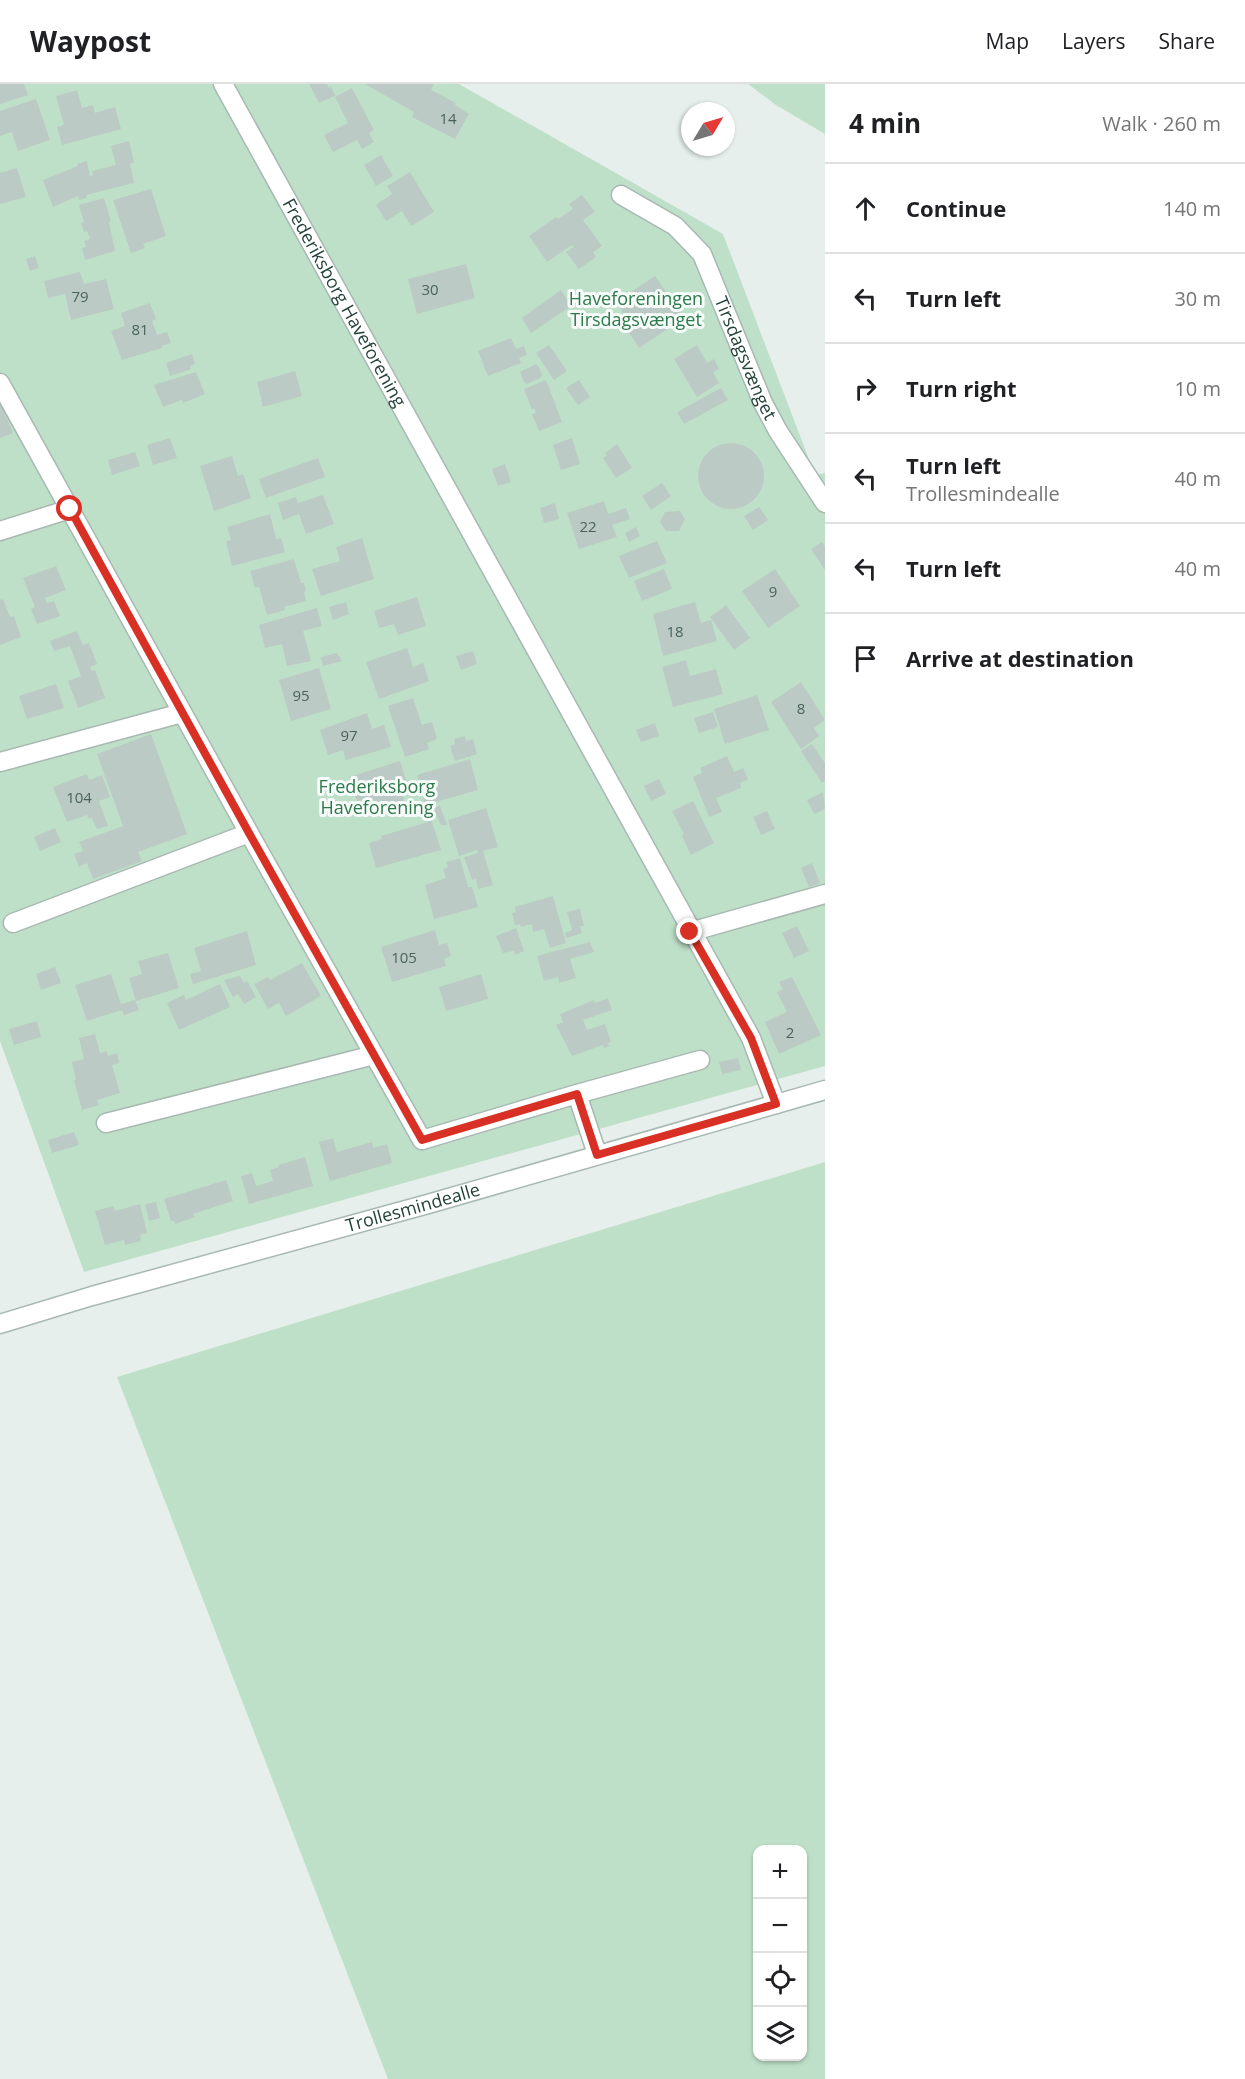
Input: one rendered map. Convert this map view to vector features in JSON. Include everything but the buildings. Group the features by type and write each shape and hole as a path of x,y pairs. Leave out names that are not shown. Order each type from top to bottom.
{"street":[{"name":"Frederiksborg Haveforening","path":"223,84 690,932 751,1038 776,1104"},
{"name":"Tirsdagsvænget","path":"621,195 675,225 702,254 763,403 778,431 819,482 825,502"},
{"path":"0,383 422,1140 700,1060"},
{"path":"0,531 70,509"},
{"path":"0,762 182,713"},
{"path":"13,923 249,833"},
{"path":"690,932 825,894"},
{"path":"106,1123 374,1055"},
{"name":"Trollesmindealle","path":"0,1324 92,1296 428,1204 825,1090"},
{"path":"577,1094 597,1155"}],"green space":[{"name":"Frederiksborg Haveforening","path":"0,84 459,84 723,234 815,475 825,473 825,1066 84,1272 0,1041"},
{"path":"748,84 825,84 825,134 776,105"},
{"path":"825,1162 825,2079 388,2079 117,1377"}],"route":[{"path":"70,509 422,1140 577,1094 597,1155 776,1104 751,1038 690,932"}],"park label":[{"name":"Haveforeningen Tirsdagsvænget","path":"636,309"}]}
